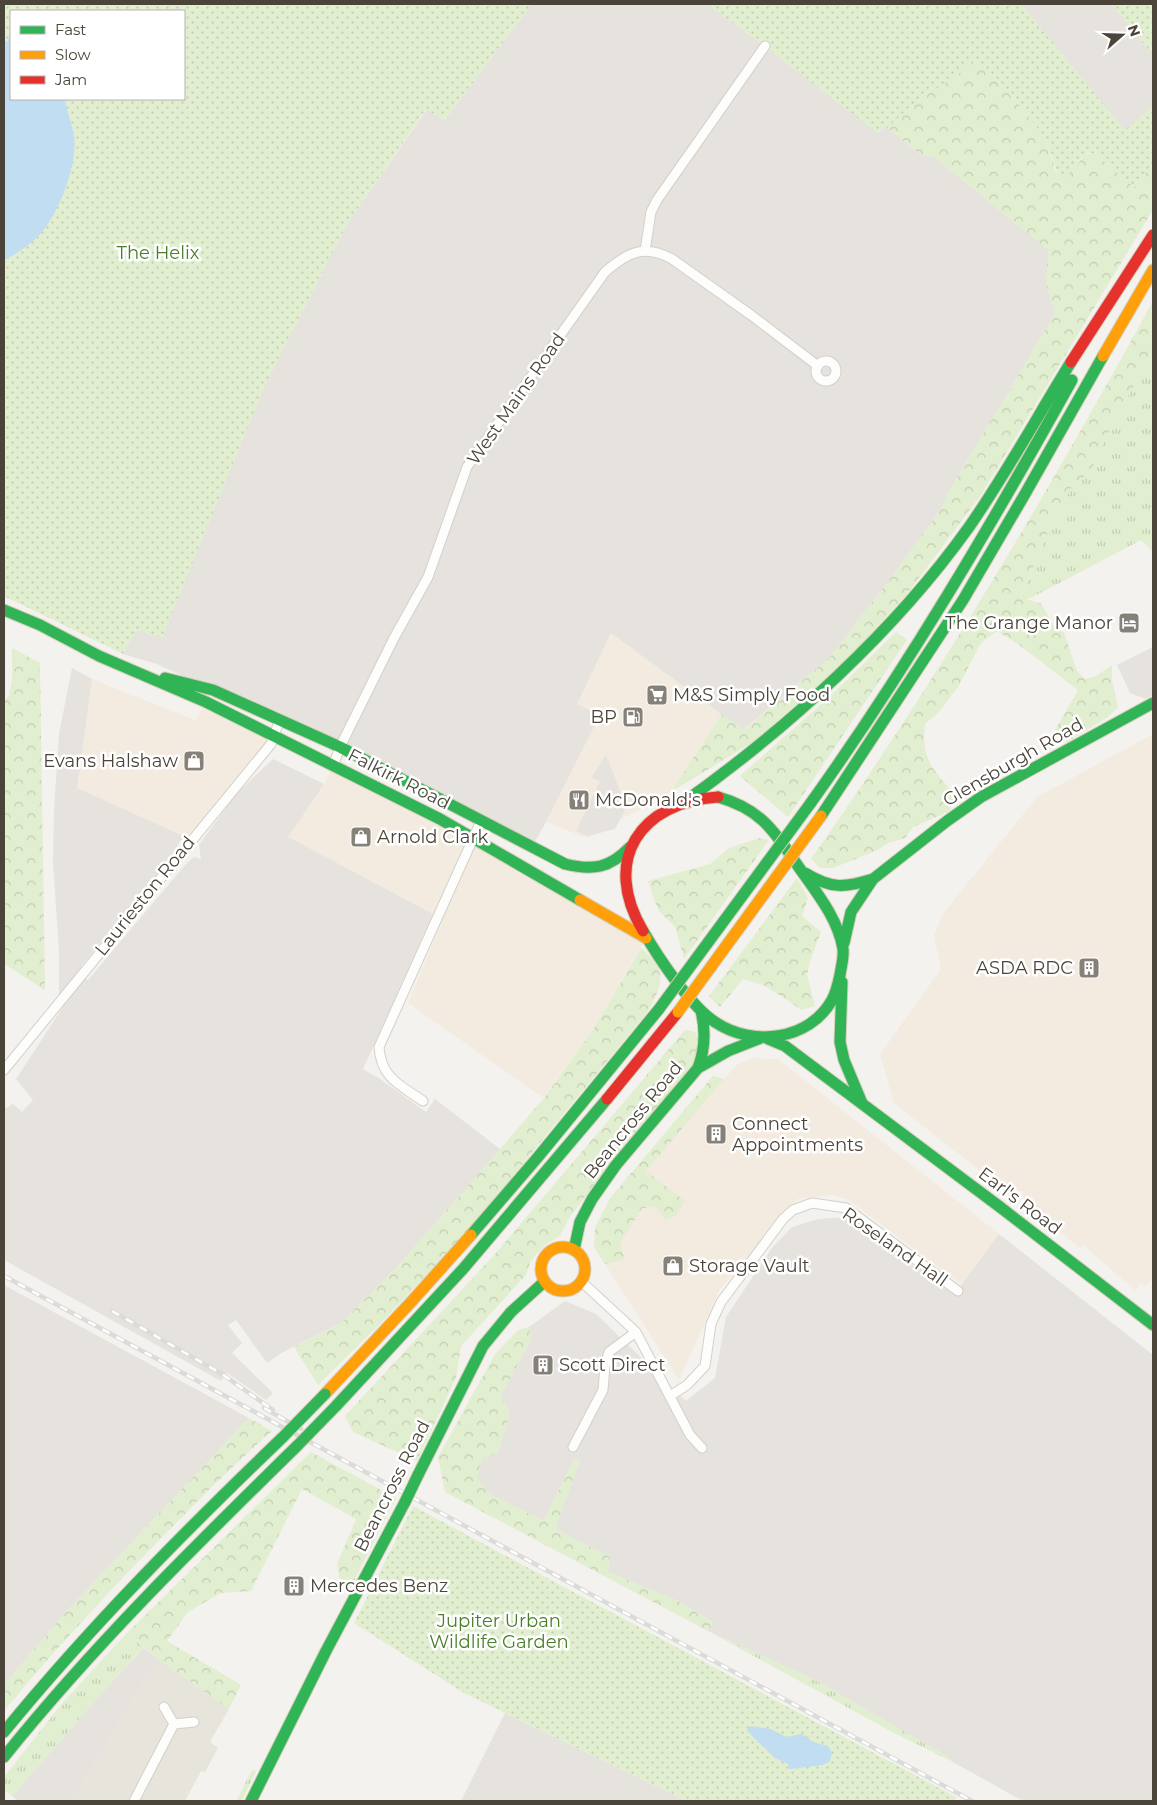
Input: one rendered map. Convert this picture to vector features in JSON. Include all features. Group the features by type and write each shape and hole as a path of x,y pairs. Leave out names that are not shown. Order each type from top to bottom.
{"main road":[{"path":"684,802 724,774 836,677 919,590 991,494 1077,354 1153,236"},
{"path":"4,1732 108,1612 242,1475 325,1394 442,1268 555,1137 659,1009 810,804 866,721 953,585 1013,484 1153,236"},
{"path":"4,1757 74,1674 141,1600 336,1406 474,1256 566,1150 678,1012 821,816 896,706 1044,464 1153,270"},
{"name":"Falkirk Road","path":"4,610 40,625 99,656 206,702 334,766 474,838 646,938"},
{"name":"Falkirk Road","path":"127,668 213,690 280,719 340,746 565,864 578,868 597,868 625,854 632,845"},
{"name":"Glensburgh Road","path":"801,871 818,882 832,887 853,886 872,879 981,797 1153,703"},
{"path":"843,962 835,993 829,1004 820,1014 795,1032 776,1038 763,1038 740,1034 723,1028 701,1011 646,938 631,909 627,893 626,868 632,845 641,831 662,811 684,802 702,798 718,797 741,804 774,830 836,924 843,950 843,962 840,1042 846,1067 863,1106"},
{"name":"Glensburgh Road","path":"843,950 848,921 856,903 872,879"},
{"name":"Beancross Road","path":"574,1250 580,1222 592,1199 616,1165 698,1068 703,1056 705,1041 704,1021 701,1011"},
{"name":"Beancross Road","path":"698,1068 728,1051 763,1038"},
{"name":"Earl's Road","path":"763,1038 785,1046 1000,1207 1153,1325"},
{"path":"565,1247 574,1250 580,1255 585,1265 585,1273 582,1282 576,1288 562,1292 554,1290 544,1282 540,1268 542,1260 547,1254 557,1248 565,1247"},
{"name":"Beancross Road","path":"251,1801 483,1346 511,1312 544,1282"}],"street":[{"path":"765,46 657,200 651,212 645,251 659,252 672,259 751,315 818,366"},
{"name":"West Mains Road","path":"334,766 340,746 394,638 428,577 467,467 606,272 618,261 631,254 645,251"},
{"name":"Laurieston Road","path":"4,1070 271,744 280,719"},
{"path":"423,1101 391,1078 383,1068 379,1048 481,821"},
{"name":"Roseland Hall","path":"670,1396 687,1385 705,1366 711,1324 721,1302 783,1219 793,1210 812,1202 846,1208 958,1291"},
{"path":"582,1282 636,1332 690,1435 702,1448"},
{"path":"573,1447 603,1390 605,1366 609,1352 636,1332"},
{"path":"164,1707 174,1724"},
{"path":"174,1724 194,1722"},
{"path":"134,1801 174,1724"}],"shaded area":[{"path":"532,4 707,4 878,133 885,126 921,155 934,157 1049,250 1046,284 1055,314 950,489 942,508 893,575 829,658 743,730 611,633 577,704 600,715 532,847 213,690 157,664 123,654 136,630 162,637 264,387 347,224 427,109 444,121"},
{"path":"1021,4 1111,4 1153,55 1153,105 1125,130"},
{"path":"611,633 722,714 671,792 587,838 546,822 599,716 577,704"},
{"path":"1153,647 1153,695 1146,699 1130,693 1117,665"},
{"path":"72,668 92,679 77,788 186,837 180,841 172,856 81,966 85,979 88,980 186,864 194,857 201,859 199,845 236,794 273,759 324,784 288,837 433,914 363,1069 426,1112 435,1099 500,1149 398,1266 341,1323 283,1352 267,1363 236,1320 228,1325 242,1343 232,1353 273,1393 266,1400 227,1373 221,1381 4,1260 4,1109 13,1104 22,1112 33,1100 16,1079 63,1007 59,993 59,951 53,862 54,810 59,734"},
{"path":"92,679 195,720 206,702 275,736 192,839 76,788"},
{"path":"1153,734 1153,1277 1145,1287 1141,1283 1135,1290 1083,1245 1080,1248 1025,1205 1022,1192 989,1178 894,1103 880,1054 941,969 934,936 942,915 1037,797"},
{"path":"606,755 623,798 625,810 615,829 588,836 576,831 600,781 591,778"},
{"path":"333,766 646,938 593,1030 543,1098 408,1003 441,924 433,914 287,837 324,784"},
{"path":"752,1058 778,1059 999,1234 962,1285 849,1200 832,1195 798,1199 720,1289 679,1380 605,1264 625,1258 620,1243 642,1208 685,1201 646,1171 737,1065"},
{"path":"846,1217 954,1295 999,1234 1153,1355 1153,1801 1023,1801 815,1680 708,1631 713,1622 678,1601 608,1572 610,1557 555,1529 580,1460 574,1459 544,1521 489,1494 476,1477 482,1459 498,1453 510,1413 500,1397 531,1340 529,1327 565,1301 596,1314 686,1401 715,1378 726,1317 772,1248 792,1227 818,1219"},
{"path":"4,1285 249,1418 65,1613 4,1685"},
{"path":"144,1648 158,1659 72,1801 18,1801 12,1796 116,1677"},
{"path":"158,1659 229,1709 210,1742 218,1748 205,1772 201,1771 185,1801 72,1801"},
{"path":"505,1713 687,1801 461,1801"}],"green space":[{"name":"The Helix","path":"4,4 532,4 444,121 426,109 347,224 264,387 162,638 136,630 123,654 4,596"},
{"path":"707,4 976,58 1016,101 1046,139 1056,172 1077,165 1084,154 1096,154 1134,187 1153,163 1153,210 981,495 907,594 849,658 753,742 671,792 722,714 744,730 829,658 942,508 950,489 1055,314 1046,284 1048,250 934,157 921,155 885,126 877,133 765,46"},
{"path":"707,4 1153,4 1153,163 1134,187 1096,154 1084,154 1067,175 1064,177 1058,175 1046,139 1016,101 976,58 964,70 911,106 887,128 885,126 877,133 765,46"},
{"path":"1153,301 1153,354 1119,411 1091,471 1072,487 1055,516 1020,598 1041,603 1056,630 1064,632 1077,671 1085,679 1096,676 1112,665 1112,681 1118,707 1108,717 1067,742 1055,730 1078,690 1018,644 997,631 981,643 958,687 939,712 925,724 925,747 930,763 955,795 950,811 913,827 905,838 888,843 878,850 833,868 820,868 811,859 858,792 990,585 1073,444"},
{"path":"1153,354 1153,552 1141,540 1027,600 1020,599 1055,516 1072,487 1091,471 1119,411"},
{"path":"896,632 907,640 788,817 740,776 825,701"},
{"path":"12,648 40,663 45,990 4,964 4,701 9,696 12,679"},
{"path":"759,838 769,840 684,959 675,927 659,911 648,881 710,864 729,848"},
{"path":"797,878 808,898 802,916 821,932 807,975 815,1006 802,1010 765,986 743,979 720,1007 709,996"},
{"path":"641,948 656,963 660,977 660,984 649,1010 465,1234 380,1324 318,1385 294,1347 341,1323 398,1266 500,1149 544,1098 593,1030"},
{"path":"685,1030 695,1032 701,1046 696,1064 608,1166 568,1220 560,1236 546,1244 531,1260 526,1275 461,1346 456,1378 417,1461 353,1432 345,1416 495,1254"},
{"path":"713,1076 724,1079 646,1171 685,1201 676,1216 665,1220 656,1207 642,1208 620,1243 625,1259 605,1264 594,1247 595,1227 611,1197"},
{"path":"529,1327 531,1340 500,1397 510,1413 498,1453 482,1459 477,1477 489,1494 544,1521 574,1459 580,1460 555,1529 610,1557 608,1572 678,1601 714,1623 708,1631 445,1492 438,1457 495,1354 518,1330"},
{"path":"249,1418 272,1431 219,1480 136,1564 68,1636 4,1711 4,1685 65,1613"},
{"path":"311,1452 396,1498 349,1591 341,1586 337,1564 356,1519 302,1489 251,1591 221,1593 188,1612 167,1641 241,1685 229,1709 158,1659 127,1633"},
{"name":"Jupiter Urban Wildlife Garden","path":"413,1506 956,1797 954,1801 687,1801 464,1693 354,1623"},
{"path":"708,1631 815,1680 948,1757 953,1762 894,1733"},
{"path":"127,1633 144,1648 116,1677 12,1796 4,1790 4,1777 64,1701"},
{"path":"252,1770 256,1771 242,1801 236,1801"}],"water":[{"path":"9,38 10,100 68,100 65,102 74,136 74,147 73,160 66,187 48,224 29,245 4,260 4,40 7,42"},
{"path":"750,1726 771,1729 786,1737 802,1734 813,1742 828,1746 832,1753 830,1761 823,1765 790,1769 788,1764 775,1758 747,1731"}],"railway":[{"path":"4,1276 972,1801"},
{"path":"112,1311 222,1374 273,1410"},
{"path":"264,1408 301,1429"}],"traffic: fast":[{"path":"821,816 963,600 1103,356"},
{"path":"684,802 723,773 800,710 838,676 908,603 940,566 983,507 1071,362"},
{"path":"810,804 846,753 947,596 1072,380"},
{"path":"4,610 40,625 99,656 206,702 440,819 580,900"},
{"path":"165,678 213,690 340,747 565,864 584,867 600,866 623,854 630,847"},
{"path":"844,943 851,912 873,879 947,821 981,797 1153,703"},
{"path":"643,931 666,967 696,1005 715,1022 730,1030 762,1037 779,1036 795,1032 822,1014 832,1000 838,982 843,949 831,916 781,842 765,823 745,808 718,797"},
{"path":"659,1009 810,804"},
{"path":"805,873 823,882 838,885 854,884 873,879"},
{"path":"842,982 840,1042 844,1060 862,1103"},
{"path":"471,1235 538,1157 659,1009"},
{"path":"698,1068 704,1040 701,1011"},
{"path":"574,1250 580,1222 592,1199 616,1165 698,1068 728,1051 761,1038"},
{"path":"768,1039 785,1046 1000,1207 1153,1325"},
{"path":"336,1406 463,1269 607,1099"},
{"path":"418,1475 483,1346 511,1312 544,1282"},
{"path":"283,1437 325,1394"},
{"path":"298,1445 336,1406"},
{"path":"4,1732 104,1617 210,1508 283,1437"},
{"path":"4,1757 74,1675 146,1596 298,1445"},
{"path":"405,1502 418,1475"},
{"path":"251,1801 326,1651 405,1502"}],"traffic: slow":[{"path":"1103,356 1153,270"},
{"path":"678,1012 821,816"},
{"path":"580,900 646,938"},
{"path":"325,1394 471,1235"},
{"path":"567,1247 579,1253 584,1260 585,1269 584,1278 579,1285 572,1290 559,1291 551,1288 544,1281 541,1265 544,1257 551,1250 567,1247"}],"traffic: jam":[{"path":"1071,362 1153,235"},
{"path":"643,931 631,905 626,881 628,859 636,839 649,823 667,810 691,801 718,797"},
{"path":"607,1099 678,1012"}],"place":[{"name":"The Grange Manor","path":"1129,623"},
{"name":"M&S Simply Food","path":"657,695"},
{"name":"BP","path":"633,717"},
{"name":"Evans Halshaw","path":"194,761"},
{"name":"McDonald's","path":"579,800"},
{"name":"Arnold Clark","path":"361,837"},
{"name":"ASDA RDC","path":"1089,968"},
{"name":"Connect Appointments","path":"716,1134"},
{"name":"Storage Vault","path":"673,1266"},
{"name":"Scott Direct","path":"543,1365"},
{"name":"Mercedes Benz","path":"294,1586"}]}
